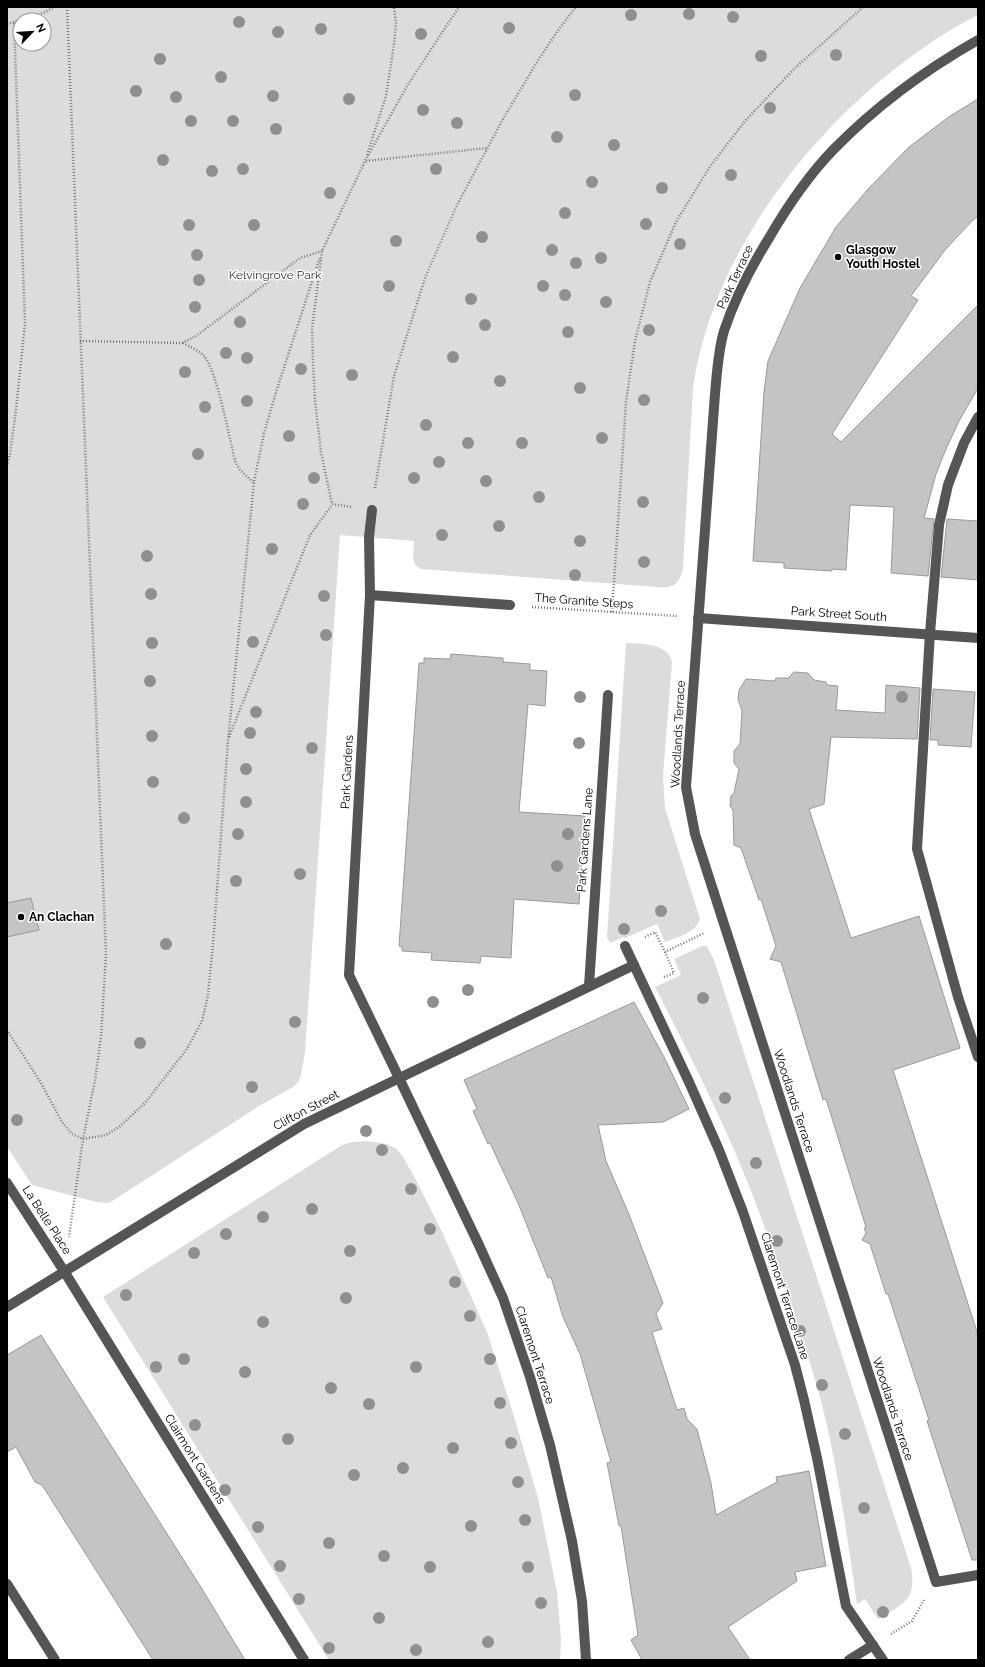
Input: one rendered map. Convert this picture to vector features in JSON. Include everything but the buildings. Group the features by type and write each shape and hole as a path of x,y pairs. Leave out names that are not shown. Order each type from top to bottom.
{"street":[{"name":"Park Terrace","path":"698,618 720,346 736,301 753,264 779,221 806,182 833,151 862,122 924,74 978,40"},
{"path":"978,417 964,443 948,485 939,525 930,633 917,849 958,997 978,1057"},
{"name":"Park Gardens","path":"372,510 369,537 370,595 349,975 400,1078"},
{"path":"370,595 510,605"},
{"name":"Park Street South","path":"698,618 930,633 978,638"},
{"name":"Woodlands Terrace","path":"698,618 686,787 695,834 936,1582 978,1575"},
{"name":"Park Gardens Lane","path":"588,986 608,695"},
{"name":"Claremont Terrace Lane","path":"625,946 689,1082 719,1150 753,1240 795,1365 804,1400 818,1458 846,1606 883,1660"},
{"name":"Clifton Street","path":"7,1307 304,1124 634,965"},
{"name":"Claremont Terrace","path":"400,1078 500,1291 530,1377 550,1445 572,1541 582,1601 586,1660"},
{"name":"La Belle Place","path":"7,1183 64,1272"},
{"name":"Clairmont Gardens","path":"64,1272 304,1660"},
{"path":"7,1584 55,1660"},
{"path":"849,1660 873,1645"}],"path":[{"path":"45,12 55,7"},
{"path":"64,1272 83,1139 101,1036 105,993 106,954 67,7"},
{"path":"365,161 386,96 396,23 394,7"},
{"path":"7,1030 41,1083 62,1122 72,1134 83,1139 106,1135 119,1127 145,1103 187,1049 202,1021 208,995 213,944 228,741 254,482 264,433 322,251 365,161 407,86 460,7"},
{"path":"332,504 372,510 394,376 426,278 456,207 487,148 537,62 576,7"},
{"path":"612,612 626,402 635,341 650,282 676,222 709,168 745,121 793,70 863,7"},
{"path":"7,466 22,367 25,323 15,52"},
{"path":"365,161 487,148"},
{"path":"182,343 196,336 300,258 322,251"},
{"path":"228,741 310,535 332,504 321,452 315,402 313,362 312,329 322,251"},
{"path":"80,341 182,343 195,349 204,356 212,370 236,461 240,470 254,482"},
{"name":"The Granite Steps","path":"510,605 658,615"},
{"path":"665,952 724,924"},
{"path":"638,940 656,932 674,973 660,979"},
{"path":"886,1637 912,1621"}],"green space":[{"name":"Kelvingrove Park","path":"7,7 978,7 978,15 936,39 896,68 860,99 825,133 793,170 764,210 739,252 719,296 703,341 693,388 683,568 678,582 669,587 658,587 421,569 415,565 413,556 414,541 340,535 305,1052 299,1081 293,1087 259,1106 108,1203 96,1202 32,1185 7,1147"},
{"path":"626,643 647,644 660,648 670,656 672,662 663,776 665,808 700,919 695,928 665,942 657,924 610,943 607,937"},
{"path":"702,946 707,946 714,960 911,1568 912,1588 910,1595 901,1605 878,1619 865,1599 857,1604 833,1452 819,1392 787,1290 752,1194 723,1124 655,987 681,975 674,959"},
{"path":"367,1141 387,1144 397,1149 403,1157 443,1234 487,1332 538,1498 557,1592 561,1639 560,1660 329,1660 103,1297 342,1145 353,1142"}],"place":[{"name":"Glasgow Youth Hostel","path":"838,257"},
{"name":"An Clachan","path":"21,917"}]}
